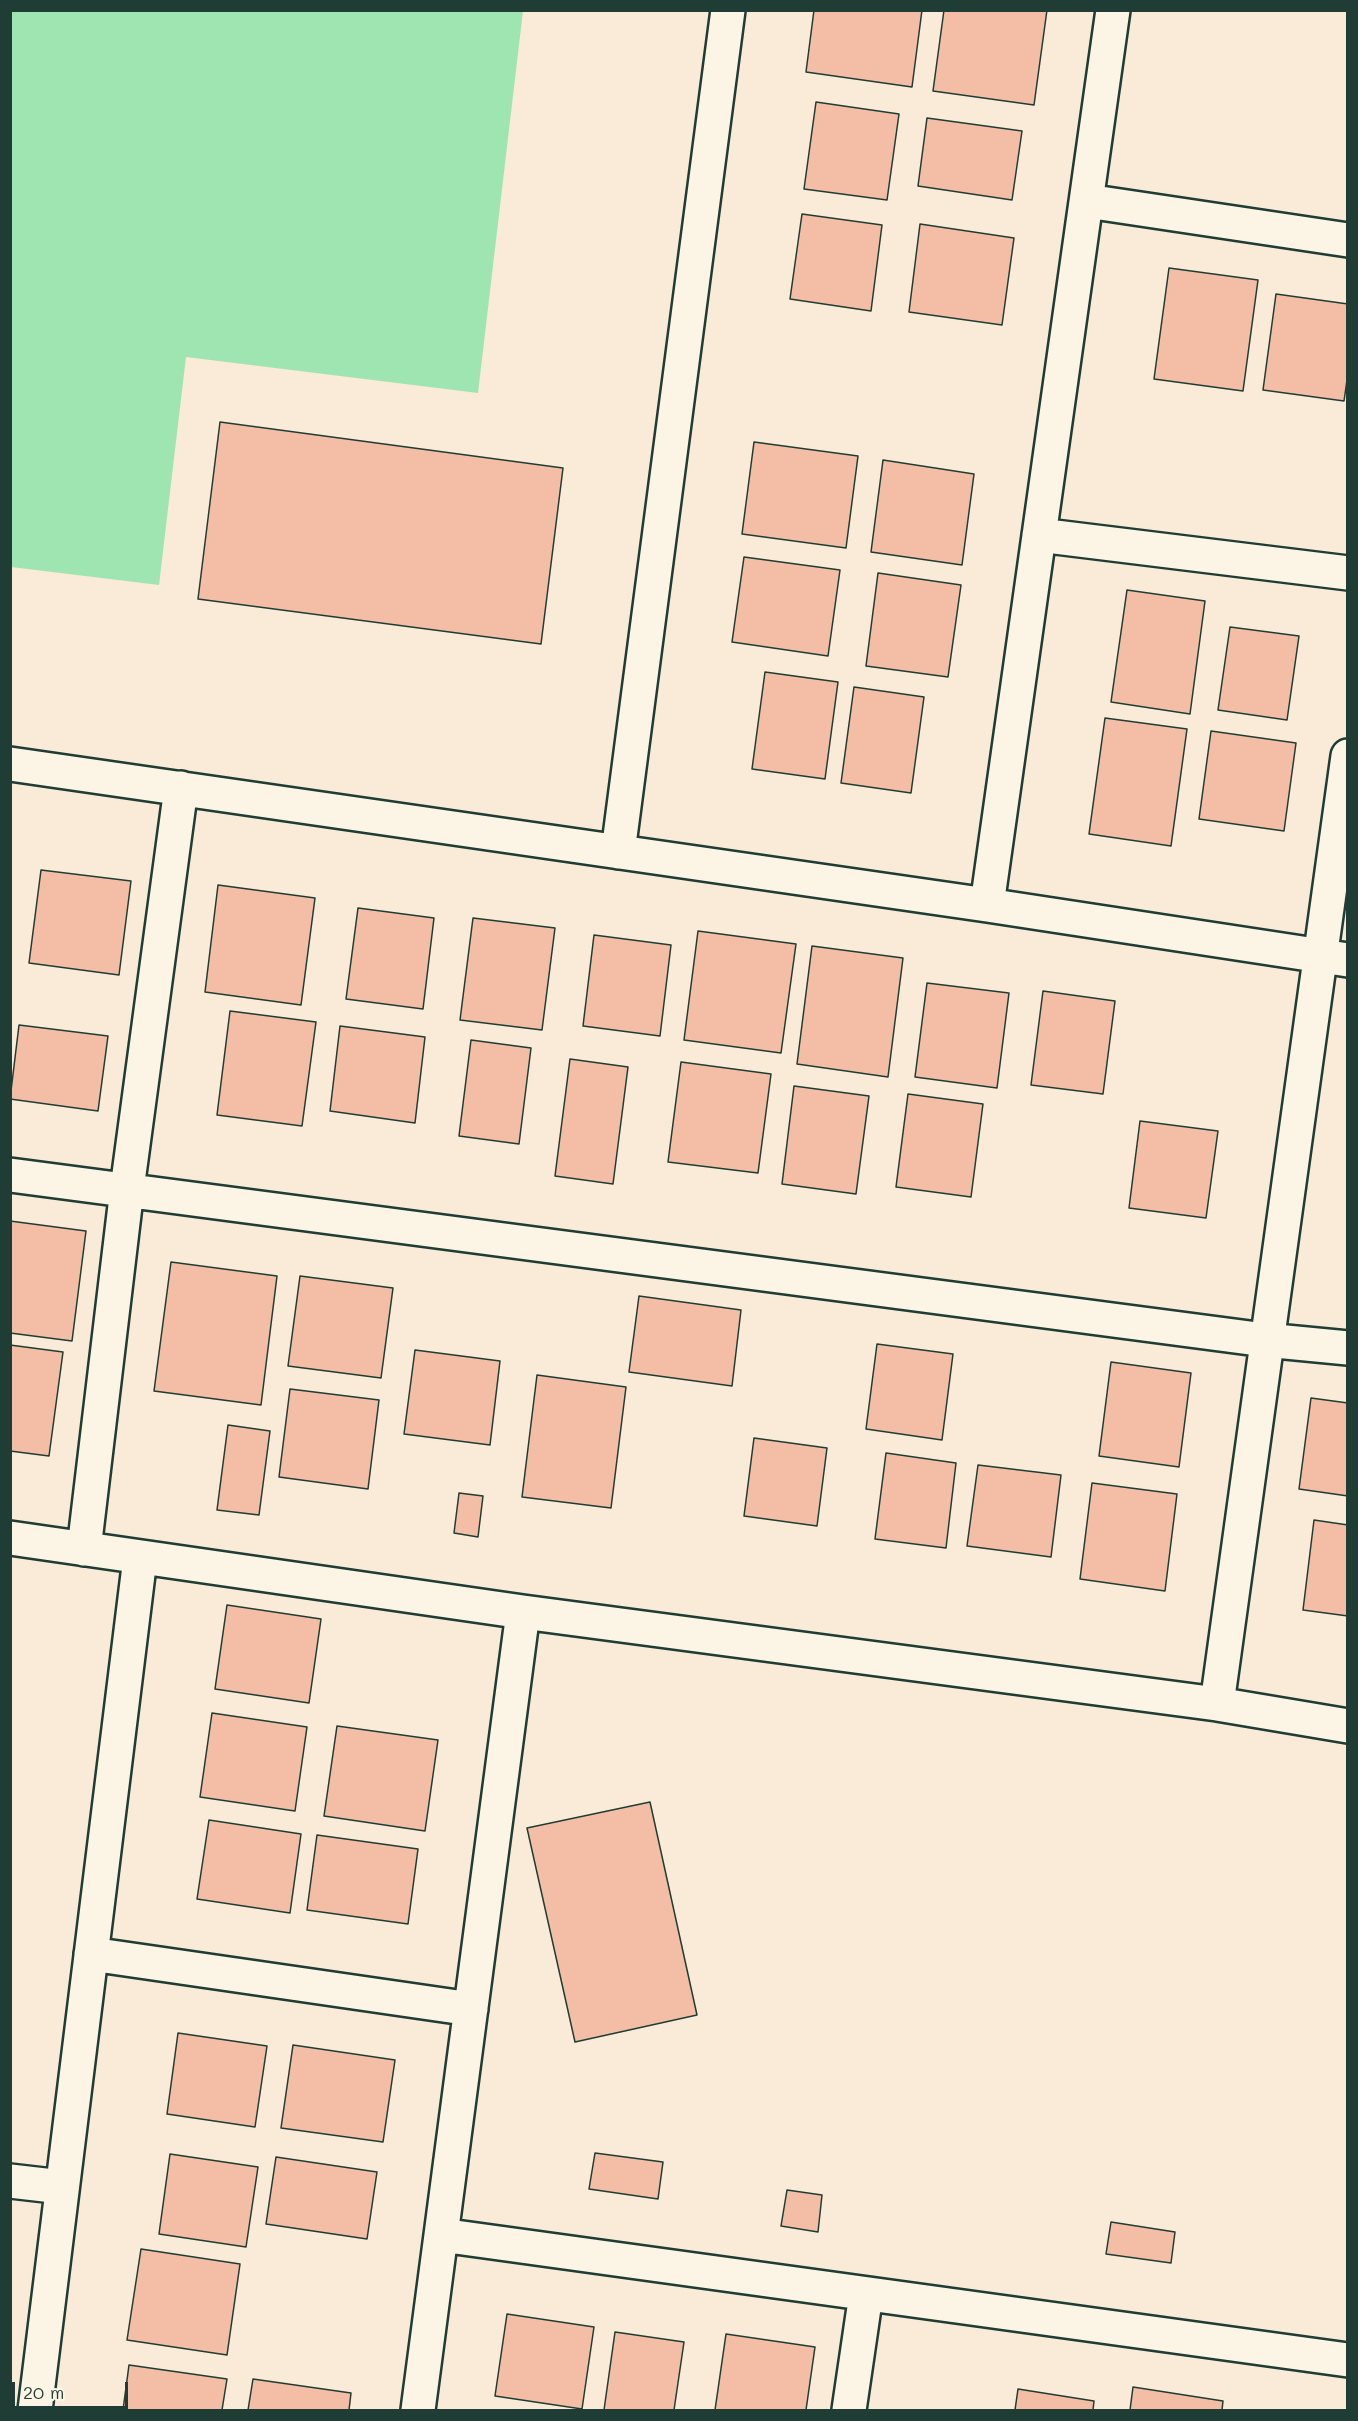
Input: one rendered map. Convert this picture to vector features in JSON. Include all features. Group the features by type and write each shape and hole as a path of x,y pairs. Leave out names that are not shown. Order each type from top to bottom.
{"street":[{"path":"618,852 728,10"},
{"path":"987,905 1113,10"},
{"path":"1087,201 1347,240"},
{"path":"1040,535 1347,573"},
{"path":"1217,1704 1265,1340 1334,958 1347,756"},
{"path":"10,764 987,905 1334,958"},
{"path":"84,1549 127,1190 181,788"},
{"path":"10,1175 1265,1340 1347,1348"},
{"path":"10,1538 523,1612 1217,1704 1347,1726"},
{"path":"35,2410 140,1557"},
{"path":"418,2410 523,1612"},
{"path":"91,1954 471,2009"},
{"path":"10,2181 62,2187"},
{"path":"441,2235 1347,2360"},
{"path":"849,2410 866,2294"}],"green space":[{"path":"11,10 523,11 478,393 186,357 159,585 11,567"}],"building":[{"path":"814,10 922,10 912,87 806,72"},
{"path":"944,10 1047,10 1034,105 933,91"},
{"path":"816,102 899,114 887,200 804,189"},
{"path":"927,118 1022,131 1012,200 918,186"},
{"path":"802,214 882,225 871,311 790,299"},
{"path":"920,224 1014,238 1002,325 909,312"},
{"path":"1169,268 1258,280 1243,391 1154,379"},
{"path":"1276,294 1348,304 1348,373 1344,401 1263,390"},
{"path":"220,422 563,468 541,644 198,599"},
{"path":"754,442 858,456 846,548 742,534"},
{"path":"883,460 974,474 962,565 871,552"},
{"path":"744,557 840,570 828,656 732,642"},
{"path":"878,573 961,585 948,677 866,666"},
{"path":"1127,590 1205,601 1190,714 1111,702"},
{"path":"1230,627 1299,636 1287,720 1218,710"},
{"path":"765,672 838,682 825,779 752,769"},
{"path":"854,687 924,697 911,793 841,783"},
{"path":"1105,718 1187,729 1171,846 1089,834"},
{"path":"1211,731 1296,743 1284,831 1199,819"},
{"path":"41,870 131,881 119,975 29,963"},
{"path":"218,885 315,898 301,1005 205,992"},
{"path":"358,908 434,918 423,1009 346,999"},
{"path":"473,918 555,928 542,1030 460,1020"},
{"path":"698,931 796,944 781,1053 684,1040"},
{"path":"594,935 671,945 660,1036 583,1026"},
{"path":"812,946 903,958 888,1077 797,1064"},
{"path":"927,983 1009,993 997,1088 915,1077"},
{"path":"1043,991 1115,1001 1103,1094 1031,1085"},
{"path":"230,1011 316,1022 302,1126 217,1115"},
{"path":"19,1025 108,1036 98,1111 10,1099"},
{"path":"340,1026 425,1037 415,1123 330,1111"},
{"path":"471,1040 531,1048 519,1144 459,1136"},
{"path":"570,1059 628,1067 613,1184 555,1176"},
{"path":"681,1062 771,1074 758,1173 668,1162"},
{"path":"794,1086 869,1096 856,1194 782,1184"},
{"path":"908,1094 983,1104 971,1197 896,1187"},
{"path":"1140,1121 1218,1131 1206,1218 1129,1208"},
{"path":"10,1221 86,1231 72,1341 10,1333"},
{"path":"171,1262 277,1276 261,1405 154,1391"},
{"path":"300,1276 393,1288 381,1378 288,1366"},
{"path":"639,1296 741,1310 732,1386 629,1372"},
{"path":"877,1344 953,1354 942,1440 866,1429"},
{"path":"10,1345 63,1352 49,1456 10,1451"},
{"path":"415,1350 500,1361 490,1445 404,1434"},
{"path":"1111,1362 1191,1373 1179,1467 1099,1456"},
{"path":"537,1375 626,1387 611,1508 522,1497"},
{"path":"290,1389 379,1400 368,1489 279,1477"},
{"path":"1311,1398 1348,1403 1348,1496 1299,1489"},
{"path":"228,1425 270,1431 259,1515 217,1510"},
{"path":"754,1438 827,1448 817,1526 744,1516"},
{"path":"886,1453 956,1463 946,1548 875,1539"},
{"path":"978,1465 1061,1475 1051,1557 967,1546"},
{"path":"1092,1483 1177,1494 1165,1591 1080,1579"},
{"path":"459,1493 483,1496 478,1537 454,1533"},
{"path":"1314,1520 1348,1525 1348,1616 1303,1610"},
{"path":"227,1605 321,1619 309,1703 215,1689"},
{"path":"212,1713 307,1727 295,1811 200,1797"},
{"path":"337,1726 438,1740 425,1831 324,1816"},
{"path":"650,1802 697,2015 575,2042 527,1828"},
{"path":"209,1820 301,1834 290,1913 197,1899"},
{"path":"317,1835 418,1849 408,1924 307,1910"},
{"path":"178,2033 267,2046 255,2127 167,2114"},
{"path":"293,2045 395,2060 383,2142 281,2128"},
{"path":"595,2153 663,2162 658,2199 589,2189"},
{"path":"170,2154 258,2167 246,2247 159,2234"},
{"path":"276,2157 377,2172 367,2239 266,2224"},
{"path":"787,2190 822,2195 818,2232 781,2226"},
{"path":"1111,2222 1175,2232 1171,2263 1106,2254"},
{"path":"141,2249 240,2264 227,2355 127,2340"},
{"path":"507,2314 594,2327 582,2409 495,2396"},
{"path":"615,2332 684,2342 674,2410 604,2410"},
{"path":"726,2334 815,2347 806,2410 715,2410"},
{"path":"129,2365 227,2379 222,2410 123,2410"},
{"path":"253,2379 351,2393 349,2410 248,2410"},
{"path":"1133,2387 1223,2401 1222,2410 1130,2410"},
{"path":"1018,2389 1094,2401 1093,2410 1015,2410"}]}
